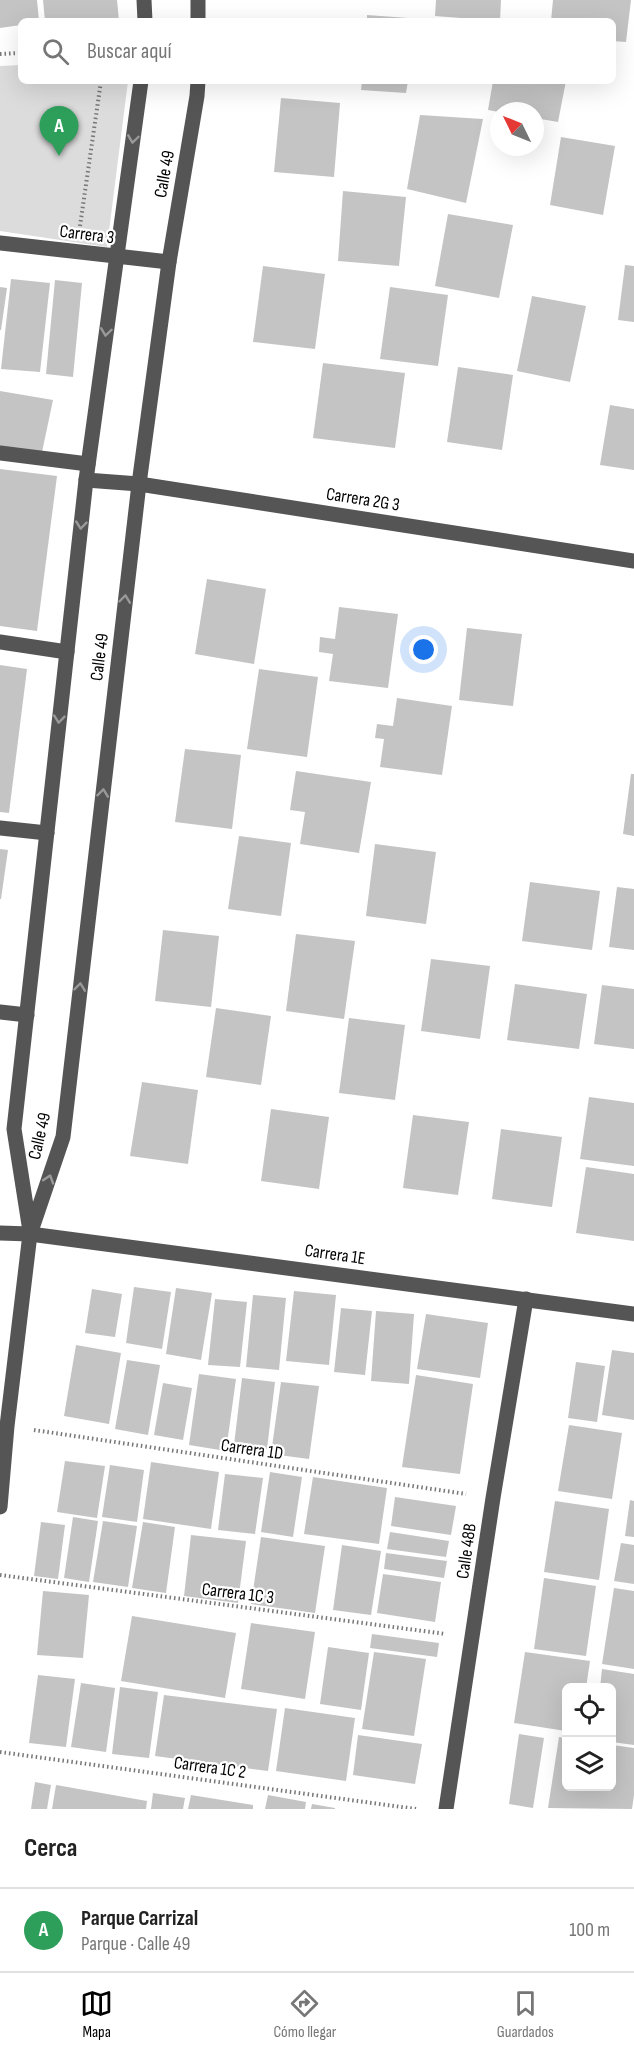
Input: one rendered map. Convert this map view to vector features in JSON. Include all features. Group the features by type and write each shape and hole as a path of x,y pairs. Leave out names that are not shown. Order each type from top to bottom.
{"street":[{"path":"144,0 145,18"},
{"path":"198,0 198,18"},
{"name":"Calle 49","path":"30,1234 14,1129 86,480 141,84"},
{"name":"Calle 49","path":"0,1507 7,1426 30,1234 63,1137 139,484 169,262 198,96 198,84"},
{"name":"Carrera 3","path":"0,243 169,262"},
{"path":"0,453 88,464"},
{"name":"Carrera 2G 3","path":"86,480 139,484 634,561"},
{"path":"0,642 67,652"},
{"path":"0,828 46,833"},
{"path":"0,1012 27,1015"},
{"name":"Carrera 1E","path":"0,1233 30,1234 634,1314"},
{"name":"Calle 48B","path":"446,1809 526,1299"}],"path":[{"path":"0,54 18,53"},
{"path":"76,252 101,84"},
{"name":"Carrera 1D","path":"7,1426 493,1498"},
{"name":"Carrera 1C 3","path":"0,1575 473,1637"},
{"name":"Carrera 1C 2","path":"0,1752 416,1809"}],"shaded area":[{"path":"18,65 18,84 128,84 107,247 0,231 0,66"}],"building":[{"path":"0,0 37,0 39,18 18,18 18,25 0,28"},
{"path":"43,0 117,0 119,18 45,18"},
{"path":"436,0 501,0 500,18 435,16"},
{"path":"553,0 631,0 626,42 616,41 616,18 551,18"},
{"path":"367,15 408,18 367,18"},
{"path":"362,84 408,84 406,93 361,90"},
{"path":"492,84 565,84 558,122 544,120 544,102 490,102 490,110 488,110"},
{"path":"281,98 340,103 334,177 274,172"},
{"path":"420,115 483,119 466,203 407,189"},
{"path":"561,137 615,146 603,215 550,205"},
{"path":"343,191 406,197 399,266 338,261"},
{"path":"448,214 513,225 499,298 435,286"},
{"path":"625,265 634,266 634,322 618,320"},
{"path":"263,266 325,274 315,349 253,342"},
{"path":"11,279 50,283 40,372 1,369"},
{"path":"55,280 82,283 73,377 46,374"},
{"path":"0,287 7,288 1,330 0,330"},
{"path":"390,287 448,295 438,366 380,359"},
{"path":"532,296 586,306 570,382 517,371"},
{"path":"323,363 405,373 395,448 313,438"},
{"path":"458,367 513,375 502,450 447,442"},
{"path":"0,391 53,400 42,452 0,449"},
{"path":"610,405 634,409 634,470 600,465"},
{"path":"0,469 57,476 37,631 0,626"},
{"path":"207,579 266,589 254,664 195,654"},
{"path":"339,607 398,614 388,688 329,681 333,654 319,652 320,637 335,639"},
{"path":"467,628 522,634 513,706 459,700"},
{"path":"0,665 27,669 9,813 0,812"},
{"path":"259,669 318,677 307,757 247,749"},
{"path":"397,698 452,706 442,775 380,767 384,739 375,738 377,724 393,726"},
{"path":"185,749 241,755 232,829 175,822"},
{"path":"296,771 371,782 359,853 300,844 305,812 290,810"},
{"path":"631,774 634,774 634,836 623,834"},
{"path":"239,836 291,843 281,916 228,909"},
{"path":"375,844 436,852 426,924 366,916"},
{"path":"0,849 8,850 1,899 0,899"},
{"path":"530,882 600,891 592,950 522,941"},
{"path":"617,887 634,889 634,950 609,947"},
{"path":"163,930 219,936 211,1007 155,1001"},
{"path":"296,934 355,941 344,1019 286,1011"},
{"path":"431,959 490,966 480,1039 421,1031"},
{"path":"515,984 587,994 579,1049 507,1040"},
{"path":"602,985 634,989 634,1049 594,1044"},
{"path":"216,1008 271,1016 261,1085 206,1077"},
{"path":"349,1018 405,1025 395,1100 339,1093"},
{"path":"142,1082 198,1090 188,1164 130,1156"},
{"path":"589,1097 634,1103 634,1166 580,1159"},
{"path":"271,1109 329,1117 319,1189 261,1181"},
{"path":"413,1115 469,1122 458,1195 403,1188"},
{"path":"501,1129 562,1137 552,1207 492,1199"},
{"path":"586,1167 634,1174 634,1241 576,1233"},
{"path":"134,1287 171,1292 162,1349 126,1343"},
{"path":"176,1288 212,1293 201,1360 166,1354"},
{"path":"92,1289 122,1294 115,1337 85,1333"},
{"path":"294,1291 336,1295 329,1365 286,1361"},
{"path":"253,1295 286,1298 279,1370 246,1367"},
{"path":"215,1299 247,1302 240,1367 208,1365"},
{"path":"341,1308 372,1311 365,1375 334,1372"},
{"path":"376,1311 414,1314 409,1384 371,1381"},
{"path":"426,1314 488,1323 480,1378 417,1369"},
{"path":"76,1345 121,1353 109,1424 64,1416"},
{"path":"612,1350 634,1353 634,1420 602,1415"},
{"path":"127,1360 160,1365 148,1435 115,1429"},
{"path":"576,1362 605,1366 597,1422 568,1418"},
{"path":"199,1374 236,1379 226,1451 189,1445"},
{"path":"416,1375 473,1384 460,1474 402,1467"},
{"path":"242,1378 275,1382 267,1449 234,1445"},
{"path":"281,1382 319,1386 309,1459 271,1454"},
{"path":"163,1383 192,1388 183,1440 154,1435"},
{"path":"569,1425 622,1433 612,1499 558,1491"},
{"path":"65,1461 105,1466 97,1518 57,1512"},
{"path":"151,1462 219,1472 211,1529 143,1519"},
{"path":"110,1465 144,1470 137,1522 102,1517"},
{"path":"270,1472 302,1477 293,1537 261,1532"},
{"path":"225,1474 263,1478 255,1534 218,1530"},
{"path":"313,1477 387,1488 379,1544 304,1534"},
{"path":"395,1497 456,1506 451,1535 391,1526"},
{"path":"630,1500 634,1501 634,1537 625,1536"},
{"path":"555,1501 609,1509 599,1580 544,1572"},
{"path":"73,1517 98,1521 89,1582 64,1578"},
{"path":"103,1521 137,1526 128,1587 93,1582"},
{"path":"41,1522 65,1525 58,1579 34,1576"},
{"path":"143,1522 175,1527 166,1593 132,1588"},
{"path":"390,1532 449,1541 446,1557 387,1549"},
{"path":"191,1535 246,1541 238,1603 184,1596"},
{"path":"261,1537 325,1546 315,1613 251,1604"},
{"path":"621,1543 634,1545 634,1584 614,1581"},
{"path":"342,1545 381,1551 371,1615 333,1610"},
{"path":"386,1553 447,1561 444,1578 384,1569"},
{"path":"383,1574 441,1582 435,1622 377,1613"},
{"path":"544,1578 596,1586 586,1656 534,1649"},
{"path":"614,1588 634,1591 634,1669 602,1664"},
{"path":"43,1591 89,1595 83,1658 37,1655"},
{"path":"132,1616 236,1633 225,1698 121,1681"},
{"path":"251,1623 315,1632 305,1699 241,1689"},
{"path":"372,1634 439,1643 437,1657 370,1648"},
{"path":"328,1647 369,1653 361,1710 320,1704"},
{"path":"374,1652 426,1659 414,1736 362,1729"},
{"path":"525,1652 590,1661 587,1683 562,1683 562,1730 514,1723"},
{"path":"602,1669 634,1674 634,1745 616,1743 616,1683 601,1683"},
{"path":"38,1675 75,1679 66,1747 29,1743"},
{"path":"81,1683 115,1688 106,1752 71,1747"},
{"path":"120,1687 158,1692 149,1758 112,1754"},
{"path":"164,1695 277,1709 268,1771 155,1756"},
{"path":"285,1708 355,1718 346,1781 276,1771"},
{"path":"519,1734 544,1738 533,1808 509,1804"},
{"path":"358,1735 422,1744 415,1784 353,1775"},
{"path":"559,1737 562,1737 562,1791 616,1791 616,1746 634,1748 632,1809 548,1808"},
{"path":"35,1782 51,1785 47,1809 31,1809"},
{"path":"56,1785 147,1801 146,1809 52,1809"},
{"path":"153,1793 185,1798 183,1809 151,1809"},
{"path":"191,1795 253,1805 253,1809 188,1809"},
{"path":"268,1795 306,1802 305,1809 265,1809"},
{"path":"312,1804 335,1808 335,1809 311,1809"}],"place":[{"name":"Parque Carrizal","path":"59,156"}]}
